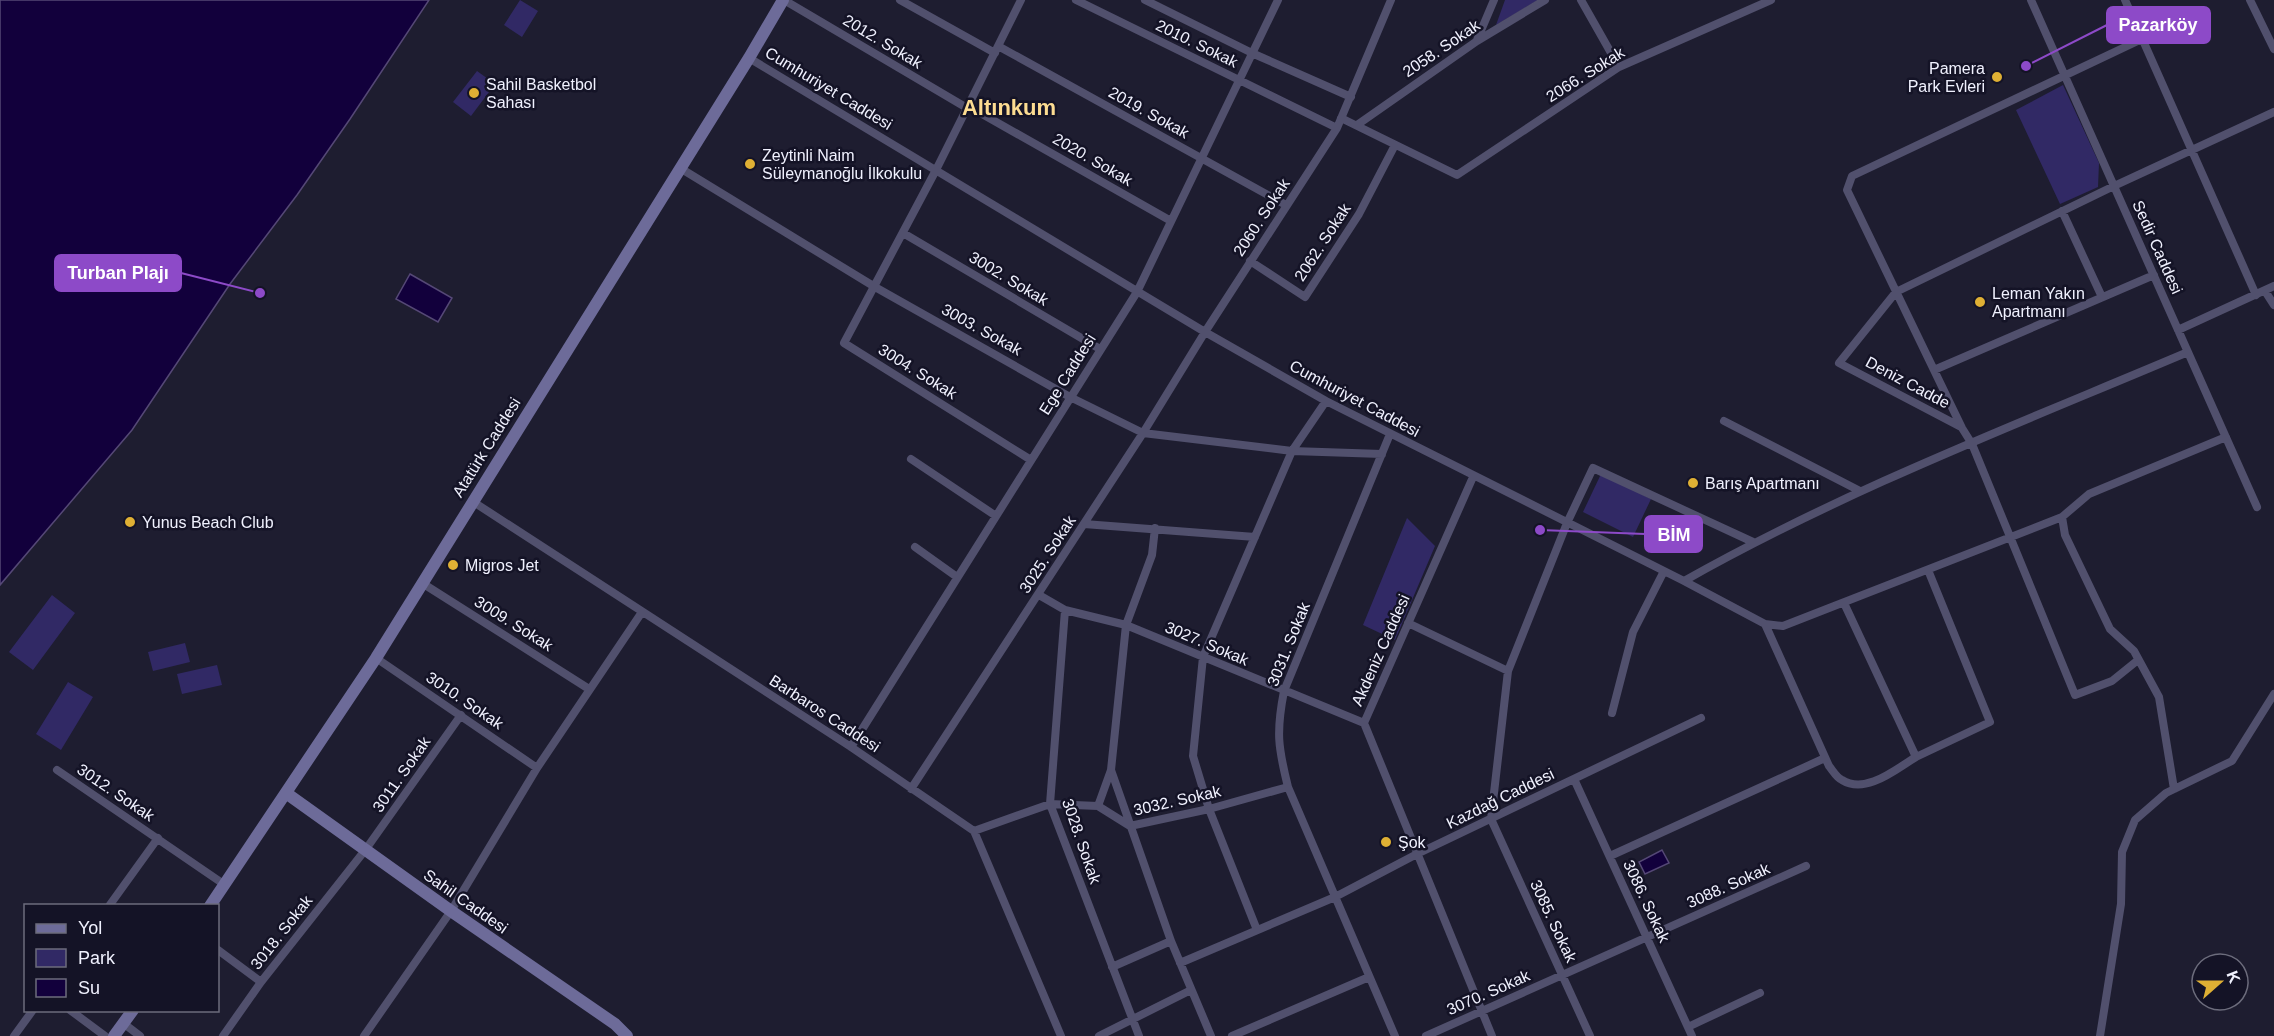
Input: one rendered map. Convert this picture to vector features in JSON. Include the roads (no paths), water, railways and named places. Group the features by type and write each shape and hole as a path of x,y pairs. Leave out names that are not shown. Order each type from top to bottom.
{"main road":[{"name":"Atatürk Caddesi","path":"211,904 376,658 784,0"},
{"name":"Sahil Caddesi","path":"286,793 615,1024 627,1036"},
{"path":"114,1036 132,1012"}],"street":[{"name":"2012. Sokak","path":"784,0 968,107"},
{"name":"2019. Sokak","path":"900,0 1202,158 1286,205"},
{"path":"875,286 1021,0"},
{"name":"2010. Sokak","path":"1076,0 1337,128"},
{"path":"1145,0 1254,54 1351,97"},
{"name":"Ege Caddesi","path":"851,747 1137,292 1254,54 1278,0"},
{"name":"2060. Sokak","path":"1205,332 1337,128 1391,0"},
{"path":"1477,41 1494,0"},
{"name":"2058. Sokak","path":"1357,125 1477,41 1545,0"},
{"path":"1581,0 1619,67"},
{"name":"2066. Sokak","path":"1395,145 1457,175 1619,67 1771,0"},
{"name":"Sedir Caddesi","path":"2031,0 2257,507"},
{"path":"2125,0 2256,295"},
{"path":"2250,0 2274,50"},
{"path":"2139,660 2112,681 2075,695 1972,444 1962,428 1847,190 1852,176 2142,39"},
{"name":"Cumhuriyet Caddesi","path":"749,58 1137,292 1326,401 1765,624"},
{"name":"2020. Sokak","path":"968,107 1172,221"},
{"path":"1896,292 2114,186 2274,112"},
{"path":"1341,118 1395,145"},
{"name":"2062. Sokak","path":"1250,261 1305,297 1359,214 1395,145"},
{"name":"3003. Sokak","path":"680,168 875,286 1070,397 1143,433 1292,452 1382,454"},
{"path":"2062,212 2102,297"},
{"name":"3002. Sokak","path":"903,233 1100,349"},
{"path":"1934,370 2154,275"},
{"name":"3004. Sokak","path":"875,286 844,343 1031,460"},
{"path":"2178,330 2274,286"},
{"path":"2265,291 2274,305"},
{"name":"Deniz Cadde","path":"1896,292 1839,363 1962,428"},
{"name":"3025. Sokak","path":"911,789 1143,433 1205,332"},
{"path":"1684,581 1752,542 1860,491 2188,352"},
{"path":"1257,930 1209,809 1193,756 1203,657 1292,452 1326,401"},
{"path":"1724,421 1860,491"},
{"name":"3031. Sokak","path":"1390,434 1284,691 1279,720 1278,747 1288,787 1395,1036"},
{"path":"1765,624 1784,626 2062,517 2089,494 2226,436"},
{"path":"911,459 996,516"},
{"path":"1491,819 1508,671 1567,523 1593,468 1752,542"},
{"name":"Akdeniz Caddesi","path":"1473,477 1364,723 1492,1036"},
{"name":"Barbaros Caddesi","path":"472,501 851,747 974,831"},
{"path":"2062,517 2065,535 2110,629 2134,651 2158,697 2174,789"},
{"path":"1084,524 1255,537"},
{"path":"1098,806 1111,770 1126,625 1152,555 1155,528"},
{"path":"915,547 957,577"},
{"path":"1765,624 1829,766 1841,780 1856,785 1871,783 1916,757 1990,722 1928,570"},
{"path":"1612,713 1633,632 1664,571"},
{"name":"3009. Sokak","path":"422,583 589,689"},
{"name":"3027. Sokak","path":"1038,595 1065,610 1126,625 1364,723"},
{"path":"1844,603 1916,757"},
{"name":"3028. Sokak","path":"1065,610 1050,804 1138,1036"},
{"path":"363,1036 451,911 537,768 642,612"},
{"path":"1408,623 1508,671"},
{"name":"3010. Sokak","path":"376,658 537,768"},
{"path":"2100,1036 2121,904 2122,852 2135,820 2166,793 2232,760 2274,694"},
{"name":"3011. Sokak","path":"366,849 461,715"},
{"name":"Kazdağ Caddesi","path":"1180,963 1335,897 1417,854 1701,718"},
{"path":"1610,856 1825,758"},
{"name":"3012. Sokak","path":"57,770 225,885"},
{"path":"1111,770 1180,963 1210,1036"},
{"name":"3086. Sokak","path":"1574,779 1692,1036"},
{"name":"3032. Sokak","path":"974,831 1050,804 1098,806 1130,826 1209,809 1288,787"},
{"name":"3085. Sokak","path":"1491,819 1590,1036"},
{"path":"974,831 1061,1036"},
{"name":"3012. Sokak","path":"110,904 158,838"},
{"name":"3018. Sokak","path":"223,1036 261,982 366,849"},
{"name":"3088. Sokak","path":"1563,975 1806,866"},
{"path":"1112,967 1172,941"},
{"path":"219,951 261,982"},
{"name":"3070. Sokak","path":"1426,1036 1563,975"},
{"path":"1232,1036 1369,977"},
{"path":"1099,1036 1191,990"},
{"path":"1688,1027 1760,993"},
{"path":"14,1036 32,1012"},
{"path":"71,1012 105,1036"},
{"path":"123,1023 140,1036"}],"water":[{"path":"0,0 429,0 350,119 297,195 230,284 132,430 0,585"},
{"path":"410,274 452,298 438,322 396,299"},
{"path":"1662,850 1669,863 1645,874 1639,862"}],"place":[{"name":"Pazarköy","path":"2026,66"},
{"name":"Pamera Park Evleri","path":"1997,77"},
{"name":"Sahil Basketbol Sahası","path":"474,93"},
{"name":"Zeytinli Naim Süleymanoğlu İlkokulu","path":"750,164"},
{"name":"Turban Plajı","path":"260,293"},
{"name":"Leman Yakın Apartmanı","path":"1980,302"},
{"name":"Barış Apartmanı","path":"1693,483"},
{"name":"Yunus Beach Club","path":"130,522"},
{"name":"BİM","path":"1540,530"},
{"name":"Migros Jet","path":"453,565"},
{"name":"Şok","path":"1386,842"}],"district":[{"name":"Altınkum","path":"1009,107"}]}
